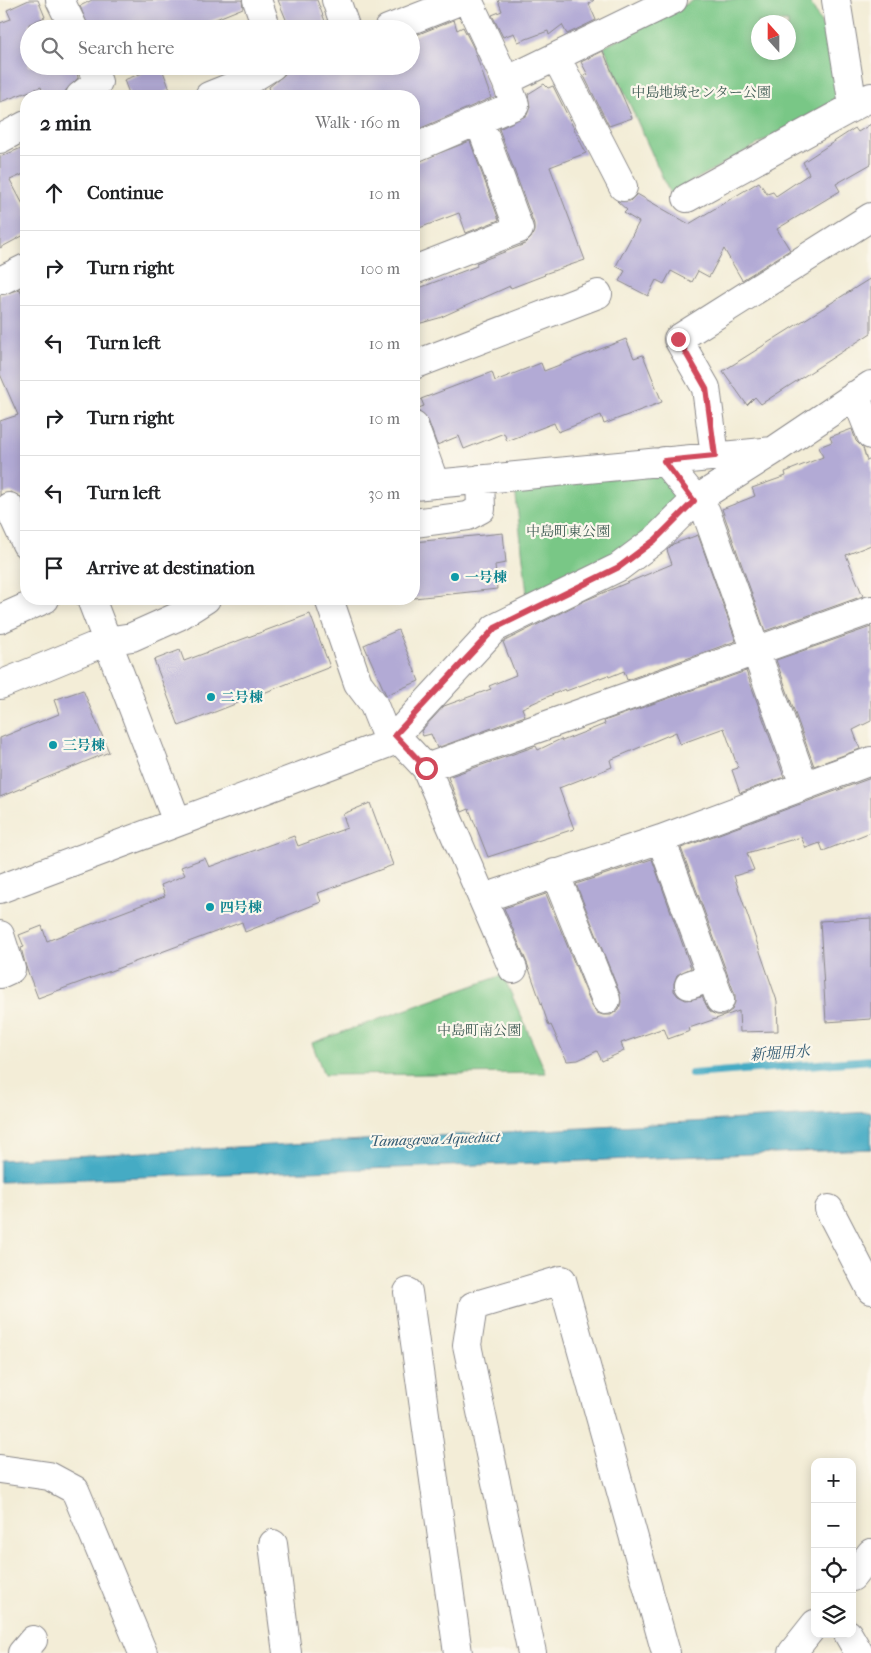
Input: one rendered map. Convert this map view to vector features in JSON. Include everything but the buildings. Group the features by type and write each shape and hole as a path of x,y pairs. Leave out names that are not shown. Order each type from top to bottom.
{"street":[{"path":"60,0 70,20"},
{"path":"257,0 265,20"},
{"path":"336,0 343,20"},
{"path":"411,20 462,0"},
{"path":"420,146 515,106 506,81 468,0"},
{"path":"506,81 556,57 631,9 673,0"},
{"path":"687,198 862,102 836,0"},
{"path":"556,57 623,187"},
{"path":"229,90 260,81"},
{"path":"420,268 519,230 479,121"},
{"path":"0,139 20,128"},
{"path":"715,456 706,388 678,339 871,217"},
{"path":"2,280 20,271"},
{"path":"420,363 598,294"},
{"path":"0,889 392,739 495,628 619,567 655,540 694,501 774,451 863,390 871,435"},
{"path":"420,461 424,485 774,451"},
{"path":"664,461 694,501 706,512 758,651 761,667 804,785"},
{"path":"420,522 468,516 481,509 480,479"},
{"path":"9,507 20,531"},
{"path":"0,619 32,605"},
{"path":"92,605 177,822"},
{"path":"0,685 107,641 132,637 180,616 197,605"},
{"path":"331,605 358,683 373,703 392,739 426,768 484,898 513,969"},
{"path":"426,768 871,610"},
{"path":"484,898 661,839 871,761"},
{"path":"661,839 707,987"},
{"path":"555,873 606,1000"},
{"path":"0,935 11,969 0,974"},
{"path":"830,1209 871,1290"},
{"path":"532,1653 467,1345 473,1306 562,1280 666,1653"},
{"path":"408,1292 458,1653"},
{"path":"0,1469 50,1476 75,1490 143,1653"},
{"path":"273,1544 287,1653"},
{"path":"856,1572 871,1553"},
{"path":"792,1653 811,1629"},
{"path":"850,1638 859,1653"}],"green space":[{"name":"中島地域センター公園","path":"694,0 809,0 855,89 670,194 604,47"},
{"name":"中島町東公園","path":"660,473 679,497 651,534 528,602 515,488"},
{"name":"中島町南公園","path":"503,975 546,1073 324,1075 312,1043"}],"water":[{"name":"Tamagawa Aqueduct","path":"871,1112 871,1149 0,1182 0,1160"}],"waterway":[{"name":"新堀用水","path":"692,1074 871,1060"}],"place":[{"name":"一号棟","path":"455,577"},
{"name":"二号棟","path":"211,697"},
{"name":"三号棟","path":"53,745"},
{"name":"四号棟","path":"210,907"}],"route":[{"path":"426,768 395,735 479,643 495,628 619,567 655,540 694,501 664,461 715,456 706,388 678,339"}]}
